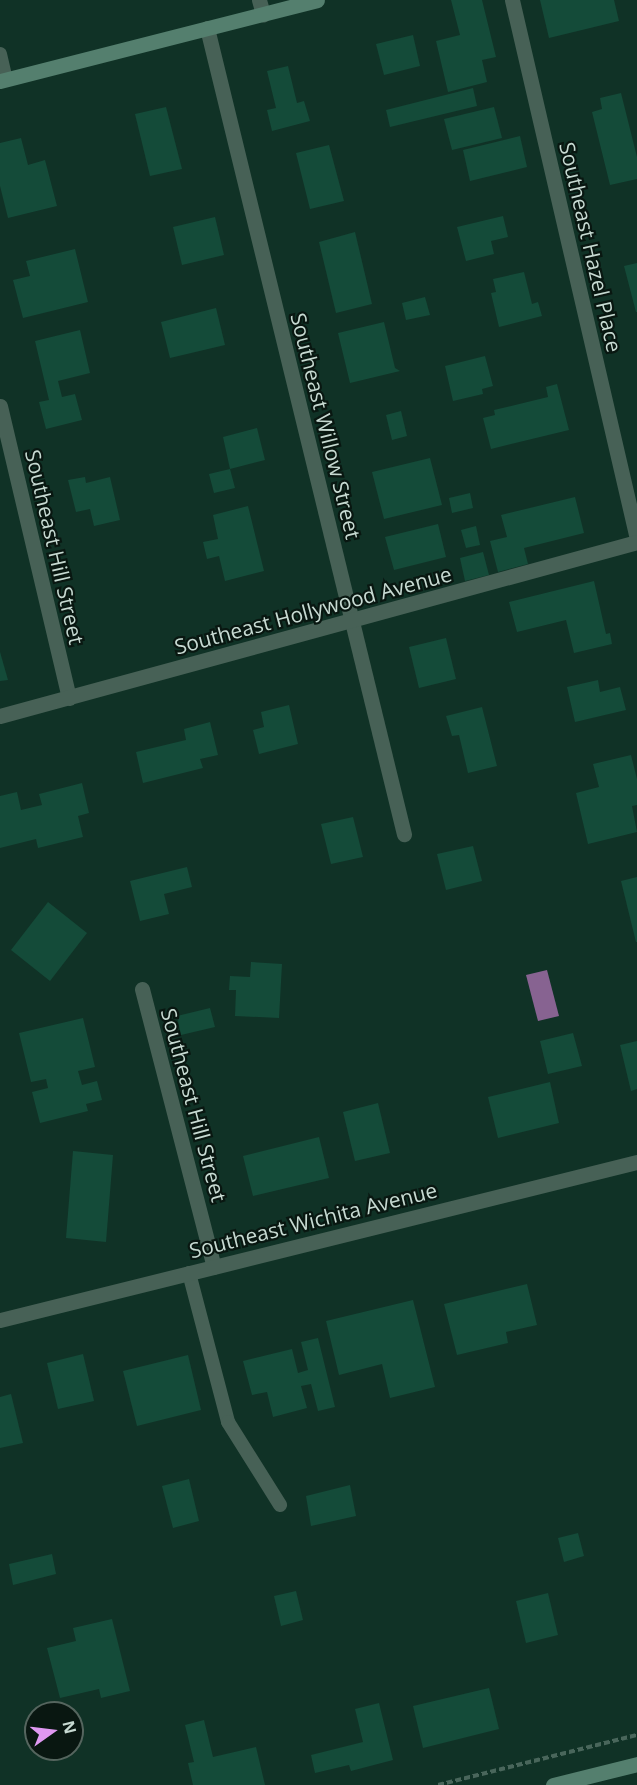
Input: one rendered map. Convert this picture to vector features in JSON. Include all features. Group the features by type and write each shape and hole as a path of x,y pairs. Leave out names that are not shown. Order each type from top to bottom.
{"street":[{"path":"3,80 207,28 261,7 317,0"},
{"name":"Southeast Hazel Place","path":"512,0 637,541"},
{"name":"Southeast Willow Street","path":"207,28 404,834"},
{"name":"Southeast Hill Street","path":"0,406 69,698"},
{"name":"Southeast Hollywood Avenue","path":"0,716 352,622 637,541"},
{"name":"Southeast Hill Street","path":"142,989 214,1267"},
{"name":"Southeast Wichita Avenue","path":"0,1320 637,1162"},
{"path":"553,1785 637,1764"}],"lane":[{"path":"0,54 3,80"},
{"path":"189,1273 228,1422 280,1504"}],"path":[{"path":"438,1785 637,1735"}],"shaded area":[{"path":"547,970 559,1016 538,1021 526,975"}],"building":[{"path":"451,0 482,0 496,57 482,60 487,82 448,92 436,41 460,35"},
{"path":"540,0 614,0 619,21 549,38"},
{"path":"413,35 420,66 384,75 376,44"},
{"path":"288,66 297,103 304,101 310,121 272,131 267,110 276,108 267,71"},
{"path":"473,88 477,106 390,127 386,110"},
{"path":"621,93 637,157 637,179 610,185 592,112 602,109 600,98"},
{"path":"166,107 182,169 150,176 135,114"},
{"path":"494,107 502,138 452,150 444,119"},
{"path":"520,136 527,167 470,181 463,150"},
{"path":"21,138 28,165 45,160 57,206 8,218 0,186 0,143"},
{"path":"329,145 344,201 310,209 296,153"},
{"path":"503,216 508,237 491,241 494,254 466,261 457,227"},
{"path":"215,217 224,255 182,265 173,227"},
{"path":"355,232 372,304 336,313 319,242"},
{"path":"75,249 88,302 23,318 13,280 30,276 26,261"},
{"path":"637,263 637,312 636,312 624,266"},
{"path":"524,272 532,304 538,302 542,316 499,327 491,293 496,292 493,279"},
{"path":"425,297 430,315 406,320 402,303"},
{"path":"216,308 225,345 170,358 161,322"},
{"path":"384,322 395,368 400,371 350,383 338,333"},
{"path":"80,330 90,373 58,381 62,397 75,394 82,420 46,429 39,402 49,400 35,341"},
{"path":"485,356 493,386 482,389 483,394 453,401 445,366"},
{"path":"557,384 569,430 491,449 483,418 495,415 494,410 548,397 546,387"},
{"path":"401,411 407,436 392,440 386,415"},
{"path":"257,428 265,460 230,469 223,437"},
{"path":"430,458 442,505 384,519 372,472"},
{"path":"230,469 235,488 214,493 209,474"},
{"path":"85,477 86,483 110,477 120,520 94,526 90,509 76,512 68,480"},
{"path":"470,493 473,508 452,513 449,498"},
{"path":"575,497 584,533 524,548 528,564 498,572 490,541 507,537 501,515"},
{"path":"248,506 264,571 225,581 219,556 207,559 203,542 218,539 213,515"},
{"path":"438,524 446,557 394,570 385,537"},
{"path":"476,526 480,545 466,548 461,530"},
{"path":"483,552 489,575 465,581 460,558"},
{"path":"594,581 606,634 610,633 612,644 574,653 566,620 517,632 509,602"},
{"path":"446,638 456,679 419,688 409,647"},
{"path":"0,652 8,680 0,681"},
{"path":"598,680 600,692 620,687 626,710 575,722 567,687"},
{"path":"289,705 298,744 259,754 253,730 264,727 261,712"},
{"path":"482,707 497,766 468,773 459,735 452,736 446,716"},
{"path":"210,722 218,755 200,759 203,768 143,783 136,752 186,740 184,729"},
{"path":"631,755 637,779 637,805 632,806 637,832 588,844 576,793 599,787 593,764"},
{"path":"82,783 89,813 78,816 83,837 38,848 36,839 0,848 0,796 17,792 21,810 42,805 39,794"},
{"path":"353,817 363,857 331,864 321,824"},
{"path":"473,846 482,881 446,890 437,854"},
{"path":"187,867 192,887 164,894 169,914 140,921 130,881"},
{"path":"637,877 637,942 636,942 621,881"},
{"path":"48,902 87,933 50,981 11,950"},
{"path":"251,962 282,964 279,1018 235,1016 236,990 229,990 230,976 250,977"},
{"path":"210,1008 215,1027 181,1035 177,1016"},
{"path":"83,1018 95,1067 78,1071 82,1085 97,1081 102,1100 86,1104 88,1111 40,1123 32,1092 48,1088 46,1079 31,1082 19,1033"},
{"path":"573,1033 582,1066 548,1074 540,1041"},
{"path":"637,1041 637,1089 631,1091 620,1045"},
{"path":"550,1082 559,1123 498,1138 488,1097"},
{"path":"378,1103 390,1153 355,1161 343,1112"},
{"path":"319,1137 329,1178 253,1196 243,1156"},
{"path":"73,1151 113,1155 106,1242 66,1238"},
{"path":"527,1284 537,1325 506,1332 508,1343 457,1355 444,1304"},
{"path":"413,1300 435,1387 390,1398 382,1364 339,1375 326,1321"},
{"path":"318,1338 335,1407 318,1411 311,1384 301,1386 307,1408 273,1417 267,1392 252,1395 243,1361 292,1349 298,1373 308,1370 301,1342"},
{"path":"83,1354 94,1401 58,1409 47,1363"},
{"path":"188,1355 201,1410 137,1426 123,1371"},
{"path":"11,1394 23,1443 0,1448 0,1397"},
{"path":"189,1479 199,1521 173,1528 162,1486"},
{"path":"350,1485 356,1516 311,1526 306,1496"},
{"path":"578,1533 584,1556 564,1562 558,1538"},
{"path":"52,1554 56,1574 13,1585 9,1564"},
{"path":"296,1591 303,1620 281,1626 274,1596"},
{"path":"548,1593 558,1635 526,1643 516,1601"},
{"path":"112,1619 130,1691 101,1698 99,1689 60,1698 47,1648 76,1641 73,1628"},
{"path":"489,1688 499,1729 423,1748 413,1706"},
{"path":"379,1703 393,1760 351,1771 349,1765 315,1773 311,1755 363,1742 355,1709"},
{"path":"204,1720 213,1757 256,1747 265,1785 193,1785 188,1763 194,1762 185,1725"}]}
